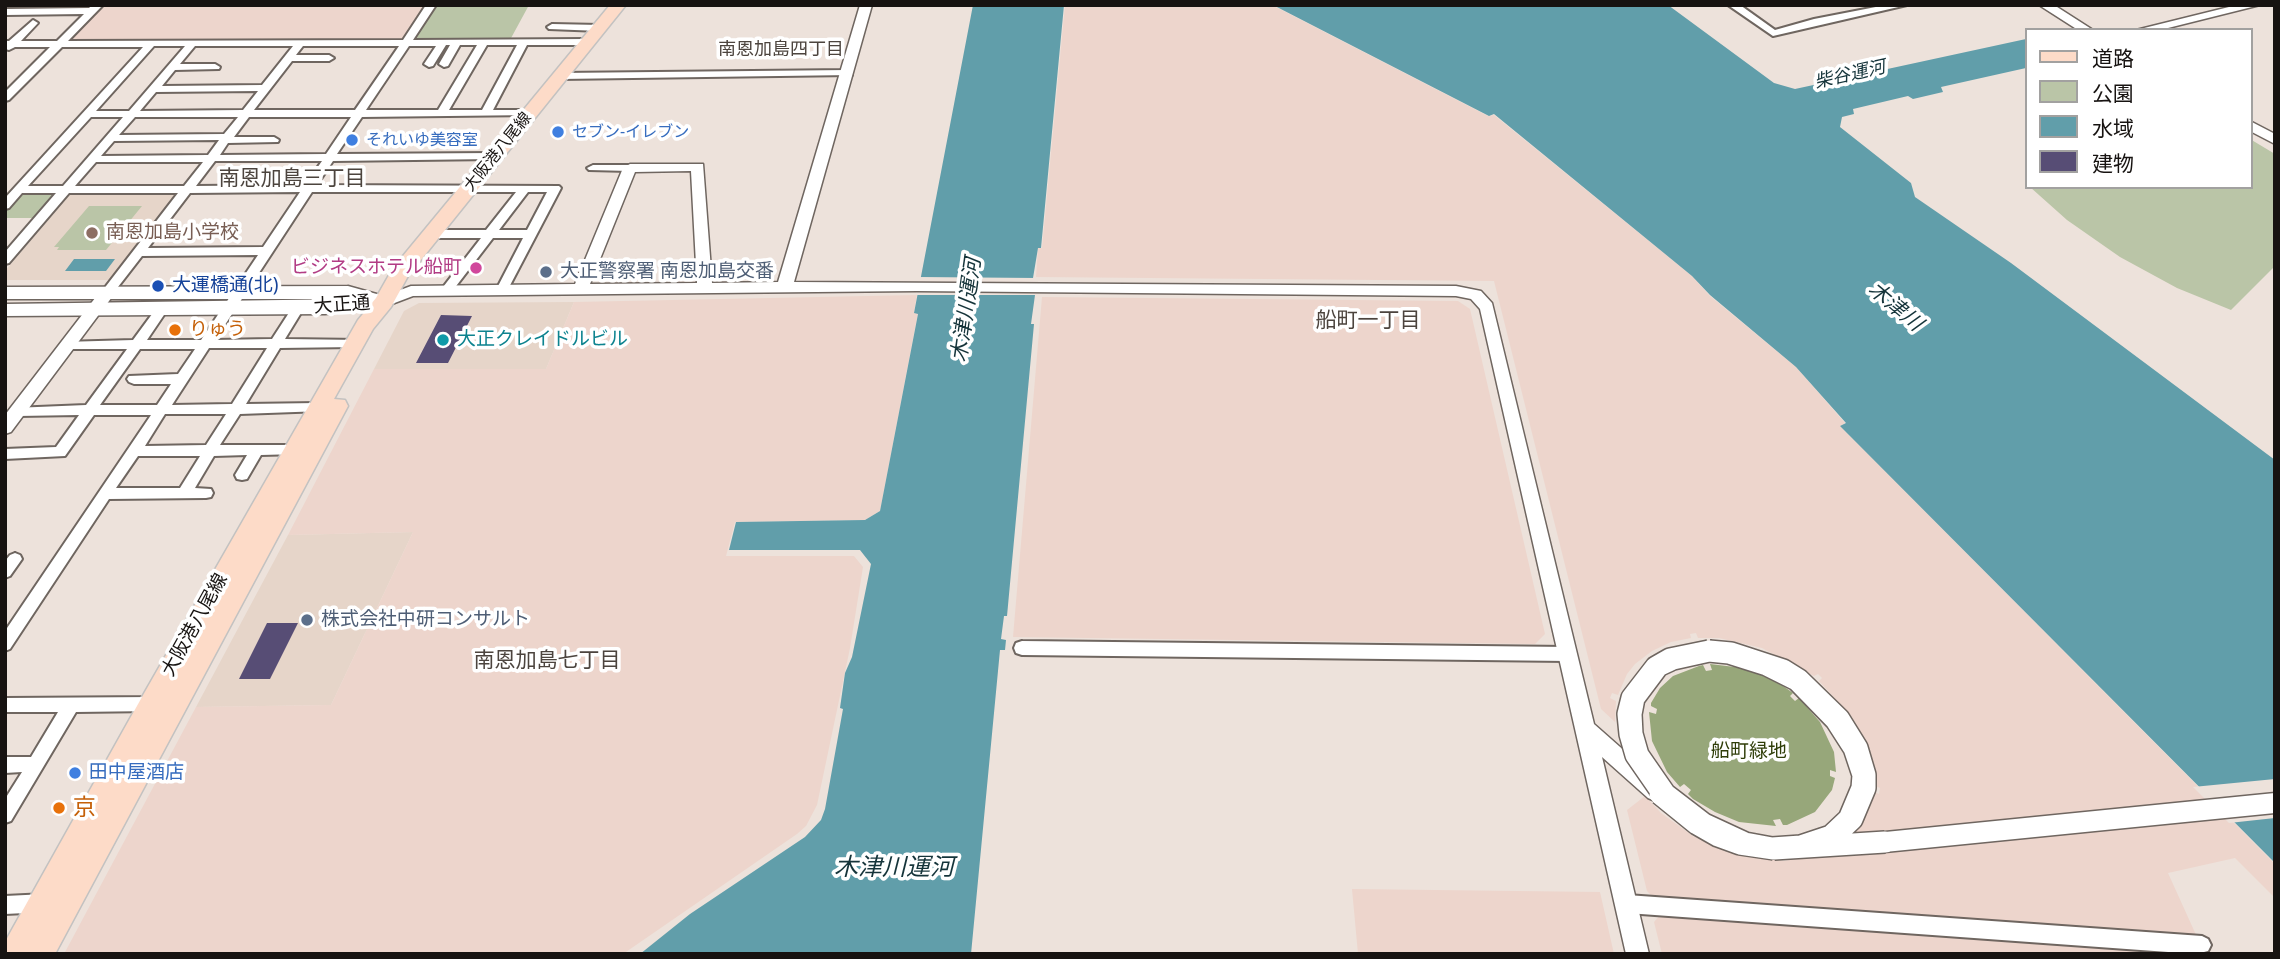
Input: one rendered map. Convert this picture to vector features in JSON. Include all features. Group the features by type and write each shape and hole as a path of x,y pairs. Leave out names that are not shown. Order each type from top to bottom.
{"main road":[{"name":"大阪港八尾線","path":"15,954 55,903 163,704 294,450 355,343 384,302 397,277 618,5"},
{"name":"大正通","path":"5,310 163,309 236,300 348,292 384,302"},
{"name":"大正通","path":"5,293 107,293 236,300 298,308 384,302"},
{"name":"大阪港八尾線","path":"163,704 381,325 384,302"},
{"name":"大阪港八尾線","path":"39,954 55,903"}],"street":[{"path":"5,644 431,5"},
{"path":"784,289 866,5"},
{"path":"1733,5 1773,33 1902,5"},
{"path":"2045,5 2084,28"},
{"path":"2151,28 2254,5"},
{"path":"5,12 95,8"},
{"path":"5,98 95,8"},
{"path":"7,46 33,23"},
{"path":"552,27 600,28"},
{"path":"5,428 301,42"},
{"path":"429,64 443,42"},
{"path":"444,64 457,42"},
{"path":"442,113 484,42"},
{"path":"486,113 524,42"},
{"path":"7,46 588,42"},
{"path":"5,205 152,43"},
{"path":"5,260 193,43"},
{"path":"289,58 329,58"},
{"path":"172,67 215,67"},
{"path":"560,76 848,73"},
{"path":"153,89 267,88"},
{"path":"88,114 530,113"},
{"path":"2252,126 2275,140"},
{"path":"110,138 274,139"},
{"path":"92,159 495,156"},
{"path":"580,290 630,167"},
{"path":"593,168 698,167 705,290"},
{"path":"19,190 190,187 555,188 502,290"},
{"path":"446,291 525,188"},
{"path":"431,234 532,234"},
{"path":"140,252 268,251"},
{"path":"384,302 411,291 917,286 1457,291 1476,295 1487,307 1638,954"},
{"path":"184,493 298,308"},
{"path":"5,454 60,452 163,309"},
{"path":"68,345 355,343"},
{"path":"134,379 183,379"},
{"path":"18,411 318,408"},
{"path":"242,475 257,450"},
{"path":"135,451 294,450"},
{"path":"106,494 206,493"},
{"path":"5,572 15,559"},
{"path":"1022,648 1568,654"},
{"path":"1585,727 1648,786 1693,822 1736,842 1765,847 1784,846 1803,844 1827,834 1845,817 1858,787 1858,773 1850,746 1821,704 1777,669 1770,666 1763,663 1747,657 1736,654 1725,652 1704,650 1667,658 1642,675 1628,697 1625,723 1632,754 1660,794 1697,824 1718,836 1740,844 1769,849 1778,848 1787,848 1807,845 1831,836 1849,819 1857,801 1863,775 1844,731 1825,705 1797,680 1780,670 1767,665 1759,662 1750,658 1729,653 1718,652 1708,651 1688,654 1670,659 1656,667 1646,676 1632,698 1629,724 1636,755 1663,794 1700,824 1721,836 1743,843 1752,845 1772,848 1781,848 1790,848 1810,845 1834,836 1852,819 1865,788 1865,775 1857,748 1839,719 1815,693 1783,670 1753,658 1731,653 1721,652 1710,651 1700,653 1690,654 1658,666 1634,698 1631,714 1632,734 1638,755 1665,794 1704,824 1725,836 1736,840 1747,844 1766,848 1776,849 1802,849 2275,803"},
{"path":"5,705 163,704"},
{"path":"5,815 71,705"},
{"path":"5,765 36,764"},
{"path":"5,905 55,903"},
{"path":"1627,904 2202,945"}],"shaded area":[{"path":"104,5 425,5 402,39 69,41"},
{"path":"1065,5 1272,5 1488,116 1494,115 1692,276 1710,296 1796,367 1845,423 1840,426 2275,864 2275,898 2235,858 2168,873 2197,937 1653,897 1647,891 1627,810 1645,796 1661,813 1693,836 1747,857 1784,861 1817,855 1872,791 1879,794 1880,788 1873,785 1866,744 1852,717 1819,681 1822,678 1818,674 1814,676 1762,648 1719,638 1698,638 1696,633 1690,634 1691,638 1671,642 1652,651 1635,664 1627,674 1618,695 1612,693 1610,698 1616,701 1615,722 1601,709 1494,281 1036,277 1038,248 1042,248"},
{"name":"南恩加島小学校","path":"72,192 180,193 111,280 5,280 5,271"},
{"path":"917,295 914,312 918,313 880,511 865,520 735,522 726,556 854,556 863,567 850,648 817,805 806,826 797,834 623,954 64,954 196,707 331,705 413,532 288,535 374,369 546,369 574,302"},
{"path":"1042,297 1458,301 1470,309 1545,634 1535,644 1013,637"},
{"path":"574,302 546,369 374,369 404,311 419,303"},
{"name":"株式会社中研コンサルト","path":"413,532 331,705 196,707 288,535"},
{"path":"1352,889 1600,892 1614,954 1358,954"},
{"path":"1660,915 2213,954 1662,954 1654,922"}],"green space":[{"path":"435,5 529,5 510,40 413,38"},
{"path":"2252,140 2275,154 2275,266 2231,310 2177,288 2120,257 2067,220 2032,189 2252,189"},
{"path":"20,195 55,195 34,218 5,218 5,211"},
{"path":"89,206 142,206 106,250 57,250 59,247 54,247"},
{"name":"船町緑地","path":"1710,664 1743,668 1776,681 1793,693 1790,696 1795,701 1799,698 1820,722 1834,752 1836,772 1830,770 1830,776 1835,778 1832,790 1815,812 1787,825 1783,825 1780,819 1773,820 1776,826 1739,822 1693,799 1688,794 1691,790 1684,784 1680,787 1667,772 1652,741 1649,712 1656,714 1657,709 1651,706 1651,703 1660,688 1673,676 1703,665 1706,671 1712,670"}],"water":[{"name":"木津川運河","path":"973,5 1064,5 1041,248 1038,248 1033,278 1035,295 1031,324 1034,324 1007,616 1004,616 1001,639 1006,640 1005,650 1000,650 971,954 640,954 690,914 805,837 821,820 825,809 843,709 840,708 845,673 852,657 871,564 860,550 729,550 736,522 865,520 880,511 918,314 914,313"},
{"name":"木津川","path":"1273,5 1668,5 1774,83 1795,89 2024,39 2024,68 1941,87 1943,92 1913,99 1908,96 1853,109 1854,114 1842,117 1840,127 1911,183 1915,197 2011,263 2275,460 2275,863 1840,426 1846,423 1796,367 1710,295 1692,276 1494,114 1489,116"},
{"path":"74,259 115,259 106,271 65,271"}],"pier":[{"path":"919,277 1037,278 1038,295 916,295"},
{"path":"2275,779 2275,818 2229,823 2193,787"}],"building":[{"name":"大正クレイドルビル","path":"441,315 472,316 448,363 416,363"},
{"name":"株式会社中研コンサルト","path":"267,623 298,623 270,679 239,679"}],"place":[{"name":"セブン-イレブン","path":"558,132"},
{"name":"それいゆ美容室","path":"352,140"},
{"name":"南恩加島小学校","path":"92,233"},
{"name":"ビジネスホテル船町","path":"476,268"},
{"name":"大正警察署 南恩加島交番","path":"546,272"},
{"name":"大運橋通(北)","path":"158,286"},
{"name":"りゅう","path":"175,330"},
{"name":"大正クレイドルビル","path":"443,340"},
{"name":"株式会社中研コンサルト","path":"307,620"},
{"name":"田中屋酒店","path":"75,773"},
{"name":"京","path":"59,808"}],"district":[{"name":"南恩加島四丁目","path":"781,50"},
{"name":"南恩加島三丁目","path":"292,179"},
{"name":"船町一丁目","path":"1368,321"},
{"name":"南恩加島七丁目","path":"547,661"}],"water label":[{"name":"柴谷運河","path":"1850,75"}]}
